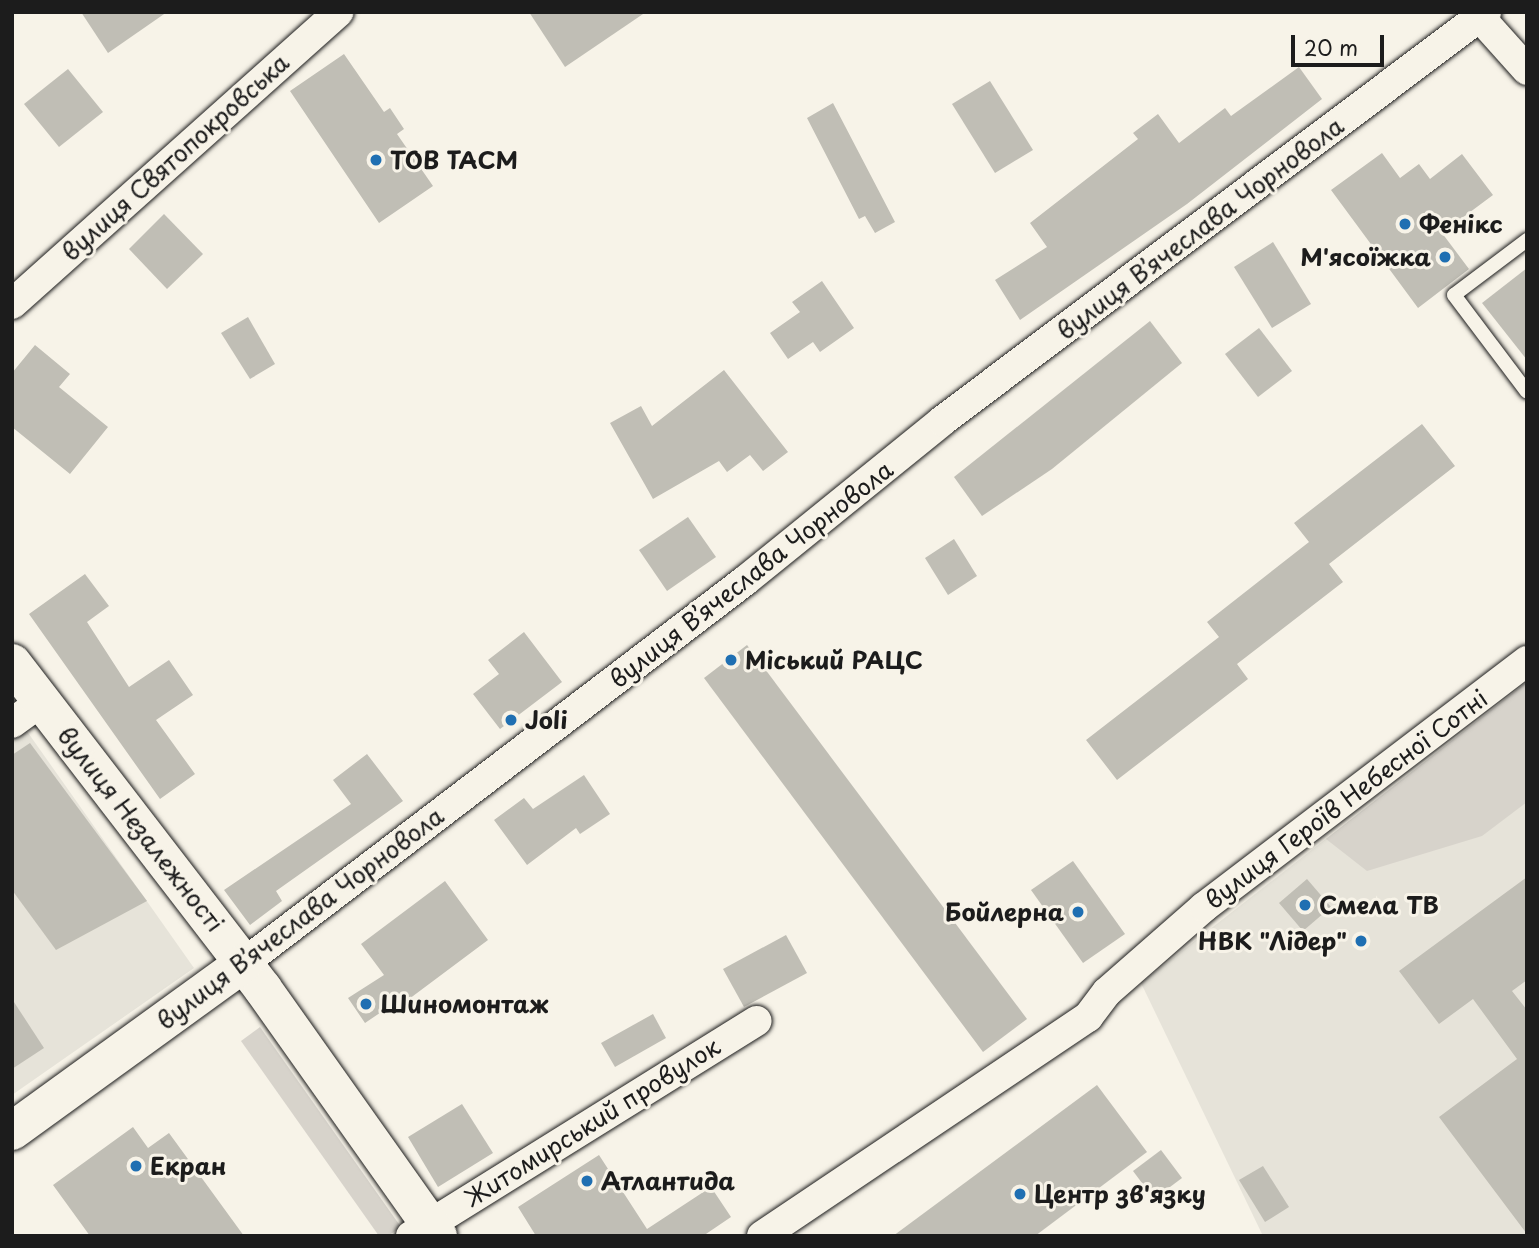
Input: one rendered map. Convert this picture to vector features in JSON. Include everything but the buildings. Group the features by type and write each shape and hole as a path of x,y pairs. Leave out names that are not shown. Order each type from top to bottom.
{"street":[{"name":"вулиця Святопокровська","path":"12,304 339,12"},
{"path":"1480,14 1527,70"},
{"name":"вулиця Вʼячеслава Чорновола","path":"12,1131 244,963 746,580 943,421 1480,14"},
{"name":"вулиця Героїв Небесної Сотні","path":"762,1236 1088,1017 1107,992 1204,907 1527,662"},
{"name":"вулиця Незалежності","path":"12,663 27,712 244,963 426,1231"},
{"name":"Житомирський провулок","path":"426,1231 755,1021"}],"lane":[{"path":"1527,240 1454,295 1527,393"}],"shaded area":[{"name":"НВК \"Лідер\"","path":"1527,682 1527,1236 1263,1236 1141,983"},
{"path":"1527,682 1527,802 1482,836 1367,871 1326,839"},
{"path":"12,710 194,968 12,1095"},
{"path":"260,1027 401,1227 388,1236 379,1236 241,1041"}],"place":[{"name":"ТОВ ТАСМ","path":"376,160"},
{"name":"Фенікс","path":"1405,224"},
{"name":"М'ясоїжка","path":"1445,257"},
{"name":"Міський РАЦС","path":"731,660"},
{"name":"Joli","path":"511,720"},
{"name":"Смела ТВ","path":"1305,905"},
{"name":"Бойлерна","path":"1078,912"},
{"name":"НВК \"Лідер\"","path":"1361,941"},
{"name":"Шиномонтаж","path":"366,1004"},
{"name":"Екран","path":"136,1166"},
{"name":"Атлантида","path":"587,1181"},
{"name":"Центр зв'язку","path":"1020,1194"}]}
